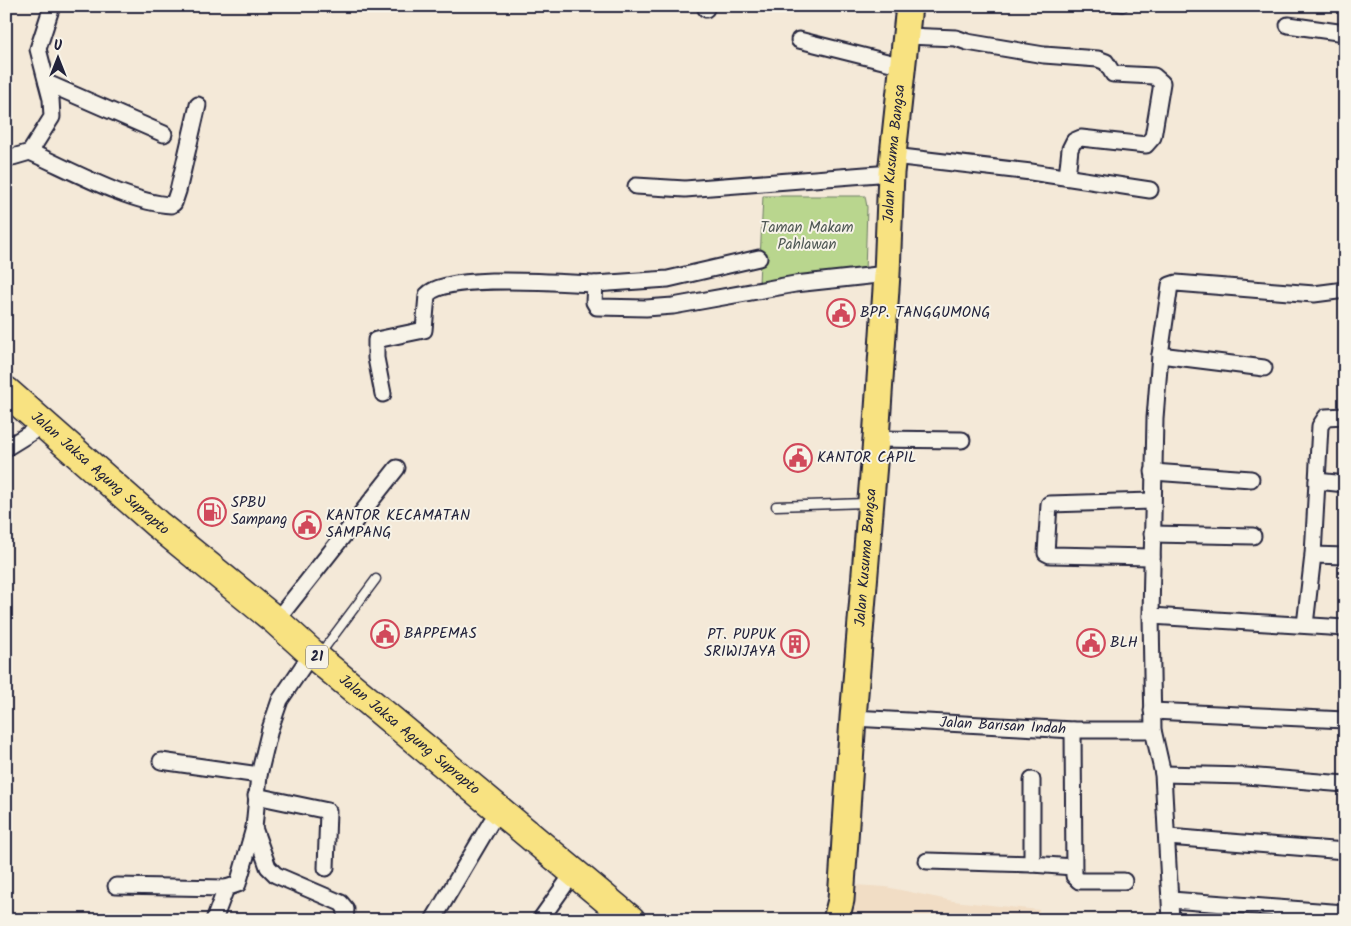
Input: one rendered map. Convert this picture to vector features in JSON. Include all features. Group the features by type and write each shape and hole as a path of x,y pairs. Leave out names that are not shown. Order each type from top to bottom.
{"highway":[{"name":"Jalan Jaksa Agung Suprapto","path":"6,391 157,524 276,621 310,662 491,822 631,920"},
{"name":"Jalan Jaksa Agung Suprapto","path":"6,409 569,878 604,920"}],"main road":[{"name":"Jalan Kusuma Bangsa","path":"841,913 853,718 876,439 892,164 909,6"}],"street":[{"path":"30,152 52,117 52,106 38,45 52,6"},
{"path":"1288,25 1345,33"},
{"path":"906,36 956,38 967,42 1044,55 1098,59 1106,62 1111,72 1115,74 1160,78 1162,83 1153,137 1149,143 1146,145 1081,138 1074,141 1070,150 1067,177"},
{"path":"799,40 903,66"},
{"path":"47,83 164,134"},
{"path":"6,159 30,152 119,192 142,200 170,205 174,203 178,191 198,105"},
{"path":"636,186 685,188 892,164 1067,177 1150,190"},
{"path":"383,394 376,358 376,340 424,330 427,295 432,290 456,283 595,284 668,279 759,258"},
{"path":"595,284 594,302 597,307 646,308 795,284 887,274"},
{"path":"1171,920 1168,837 1163,774 1153,730 1151,616 1153,472 1160,355 1170,288 1173,283 1314,294 1345,290"},
{"path":"1160,355 1264,368"},
{"path":"1305,625 1313,555 1316,481 1322,421 1330,416 1345,416"},
{"path":"6,448 32,432"},
{"path":"876,439 962,440"},
{"path":"276,621 397,468"},
{"path":"1153,472 1251,479"},
{"path":"1316,481 1345,484"},
{"path":"1152,501 1051,503 1048,506 1046,552 1050,555 1152,558"},
{"path":"1152,534 1253,536"},
{"path":"1313,555 1345,556"},
{"path":"1151,616 1345,628"},
{"path":"116,886 226,888 238,884 254,828 259,776 280,700 310,662"},
{"path":"1152,711 1345,720"},
{"name":"Jalan Barisan Indah","path":"853,718 1073,730 1153,730"},
{"path":"1073,730 1073,867 1075,879 1079,881 1124,881"},
{"path":"161,761 259,776"},
{"path":"1163,774 1246,776 1345,784"},
{"path":"1032,780 1032,864"},
{"path":"256,796 328,811 326,868"},
{"path":"433,920 491,822"},
{"path":"254,828 271,872 289,882 341,903 346,909 345,920"},
{"path":"1168,837 1345,851"},
{"path":"927,861 1073,867"},
{"path":"540,920 569,878"},
{"path":"214,920 226,888"},
{"path":"1171,900 1345,913"}],"lane":[{"path":"776,506 871,503"},
{"path":"310,662 376,579"}],"shaded area":[{"path":"854,885 886,887 953,901 1039,910 1039,920 851,920"}],"green space":[{"name":"Taman Makam Pahlawan","path":"763,196 865,196 867,207 865,272 759,283"}],"place":[{"name":"BPP. TANGGUMONG","path":"841,313"},
{"name":"KANTOR CAPIL","path":"798,458"},
{"name":"SPBU Sampang","path":"212,512"},
{"name":"KANTOR KECAMATAN SAMPANG","path":"307,525"},
{"name":"BAPPEMAS","path":"385,634"},
{"name":"BLH","path":"1091,643"},
{"name":"PT. PUPUK SRIWIJAYA","path":"795,644"}]}
